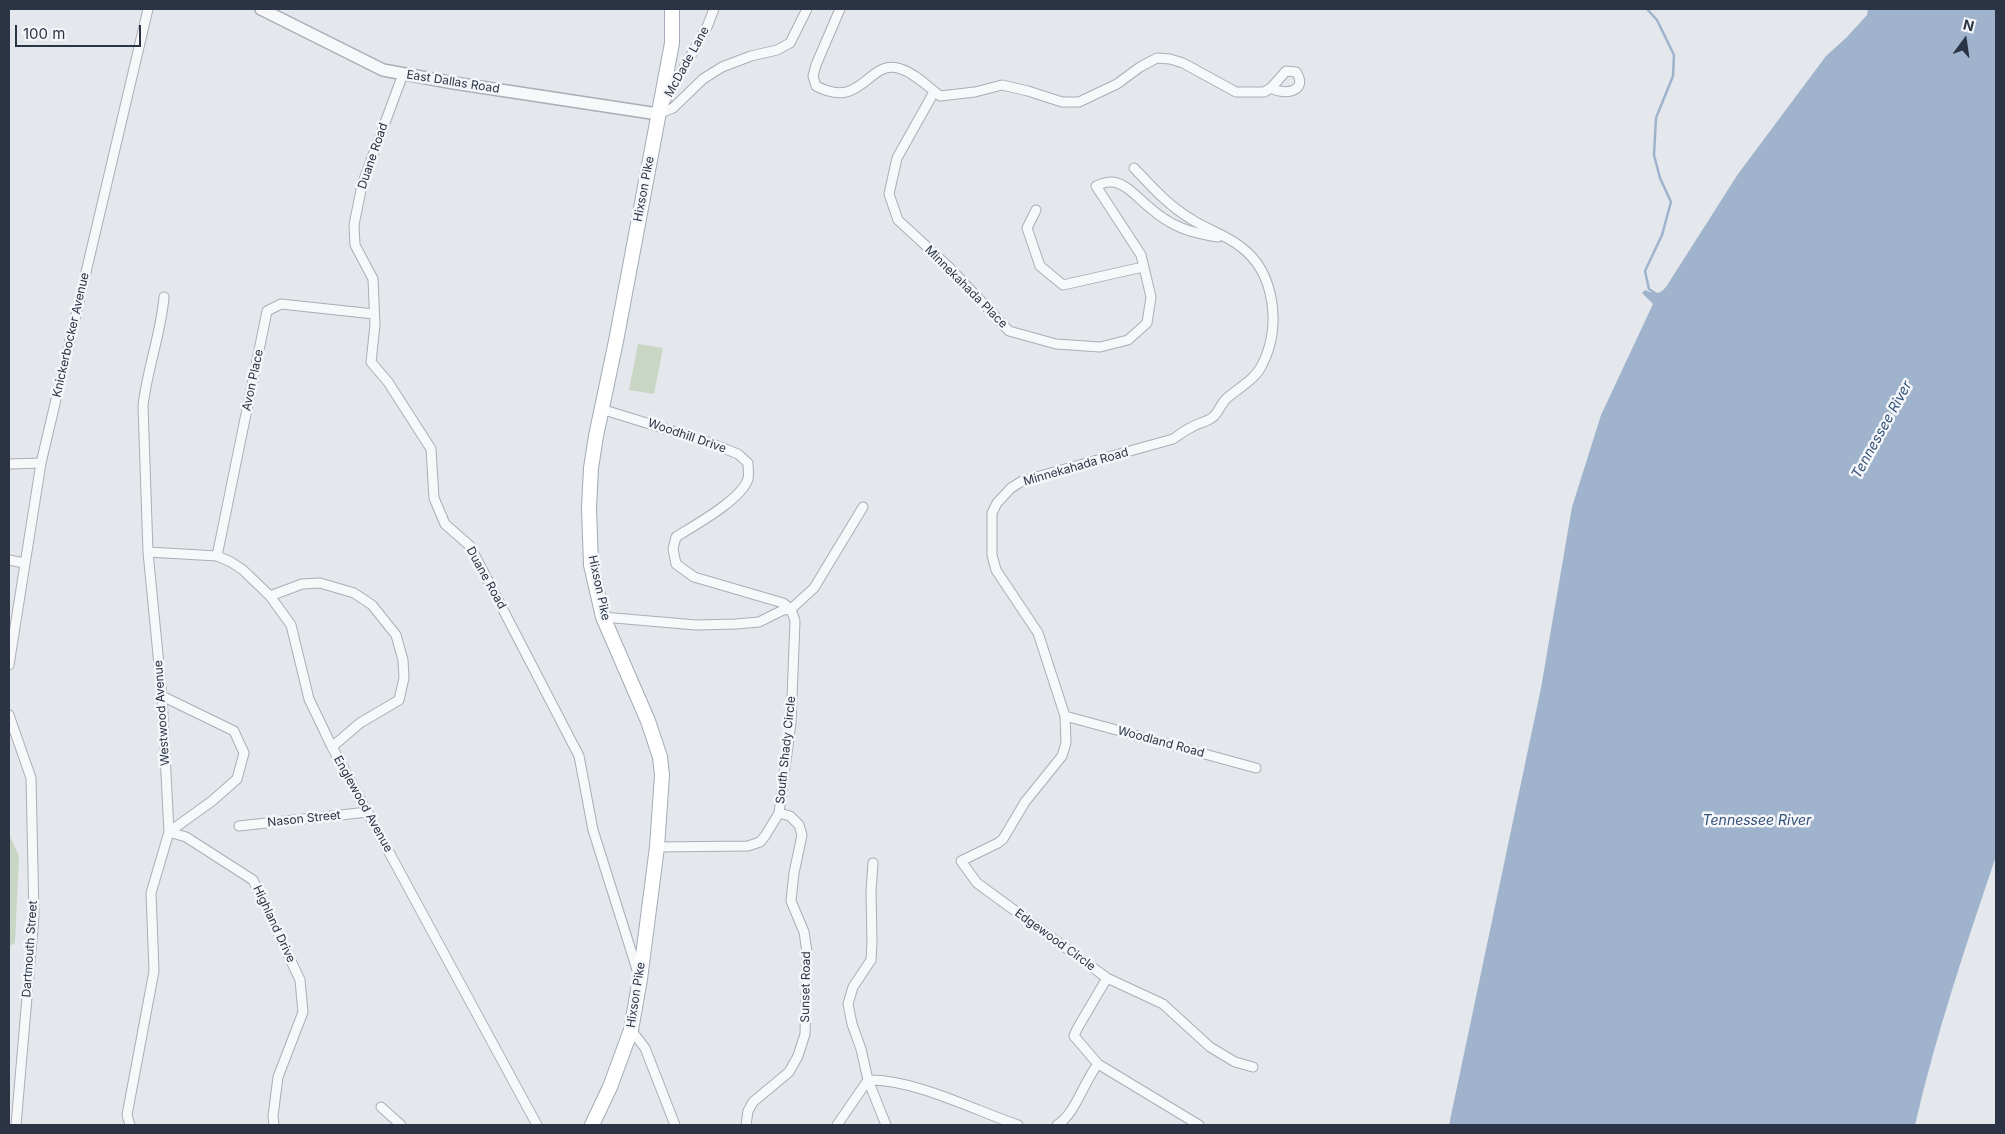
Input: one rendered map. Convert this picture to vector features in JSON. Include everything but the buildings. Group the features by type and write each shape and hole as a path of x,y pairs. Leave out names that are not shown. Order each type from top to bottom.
{"main road":[{"name":"Hixson Pike","path":"592,1125 610,1087 631,1030 640,979 657,847 662,775 660,757 648,721 603,617 591,566 589,508 591,468 672,43 672,9"}],"street":[{"name":"Knickerbocker Avenue","path":"9,665 41,463 148,9"},
{"name":"East Dallas Road","path":"261,9 383,70 658,114"},
{"name":"McDade Lane","path":"658,114 707,27 714,9"},
{"path":"658,114 673,108 703,79 722,67 751,56 777,50 790,43 807,9"},
{"path":"840,9 813,76 816,86 839,94 854,90 884,68 900,68 940,96 975,92 1002,85 1028,90 1062,102 1079,102 1117,84 1140,67 1158,58 1183,63 1236,92 1264,92 1272,88"},
{"name":"Duane Road","path":"403,74 362,185 354,226 355,245 373,279 375,325 371,362 388,382 431,449 434,498 446,524 470,546 579,756 593,830 640,979"},
{"name":"Minnekahada Place","path":"934,92 897,158 889,194 898,220 950,268 1009,331 1056,344 1100,347 1128,340 1147,323 1152,297 1141,255 1096,186 1106,182 1123,185 1156,214 1178,227 1195,234 1225,238"},
{"name":"Minnekahada Road","path":"961,861 998,844 1003,839 1026,802 1062,756 1066,743 1066,716 1038,634 996,570 991,542 992,513 997,503 1011,488 1022,481 1172,439 1192,426 1213,417 1226,400 1245,385 1262,366 1271,339 1273,316 1268,286 1256,261 1240,246 1190,219 1171,206 1134,168"},
{"path":"1036,210 1027,228 1040,266 1064,285 1143,267"},
{"name":"Westwood Avenue","path":"130,1125 127,1115 154,971 151,893 170,832 162,696 148,552 144,406 146,382 158,343 164,297"},
{"name":"Avon Place","path":"217,556 267,311 281,304 374,314"},
{"name":"Woodhill Drive","path":"601,409 708,442 738,454 748,463 748,479 740,491 722,508 676,537 673,548 676,564 694,577 783,603 791,609"},
{"path":"9,464 41,463"},
{"path":"603,617 696,625 736,624 759,622 783,610 791,609 814,588 863,507"},
{"name":"Englewood Avenue","path":"148,552 217,556 231,562 243,570 270,596 291,625 308,699 332,747 537,1125"},
{"path":"9,560 24,563"},
{"path":"270,596 302,584 320,583 354,593 372,605 396,635 403,660 404,678 399,700 360,723 332,747"},
{"name":"South Shady Circle","path":"657,847 748,846 760,842 779,813 791,723 795,621 791,609"},
{"path":"162,696 234,731 244,753 237,779 212,801 170,832"},
{"name":"Dartmouth Street","path":"9,716 31,778 34,916 16,1125"},
{"name":"Woodland Road","path":"1066,716 1256,768"},
{"name":"Nason Street","path":"239,826 368,812"},
{"name":"Sunset Road","path":"746,1125 748,1111 753,1102 789,1072 798,1056 805,1034 807,952 804,932 791,901 794,873 802,835 799,825 790,816 779,813"},
{"name":"Highland Drive","path":"170,832 186,837 253,880 300,980 303,1012 278,1078 273,1116 274,1125"},
{"name":"Edgewood Circle","path":"961,861 977,883 1106,978 1074,1036 1098,1064"},
{"path":"873,863 871,960 853,987 848,1004 868,1080 886,1125"},
{"path":"1106,978 1163,1004 1210,1047 1235,1062 1253,1067"},
{"path":"631,1030 644,1048 675,1125"},
{"path":"1057,1125 1071,1110 1090,1073 1098,1064 1199,1125"},
{"path":"836,1125 868,1080"},
{"path":"868,1080 885,1080 918,1088 1018,1125"},
{"path":"381,1107 401,1125"}],"green space":[{"path":"638,344 663,348 654,394 629,390"},
{"path":"9,834 19,856 15,943 9,946"}],"water":[{"name":"Tennessee River","path":"1868,9 1996,9 1996,856 1942,1023 1915,1125 1449,1125 1541,688 1572,507 1601,415 1653,304 1642,293 1645,290 1659,293 1666,287 1738,174 1826,56 1867,15"}],"waterway":[{"path":"1647,9 1657,20 1674,55 1673,76 1656,118 1654,155 1660,178 1671,202 1662,235 1645,271 1649,289 1658,295"}]}
